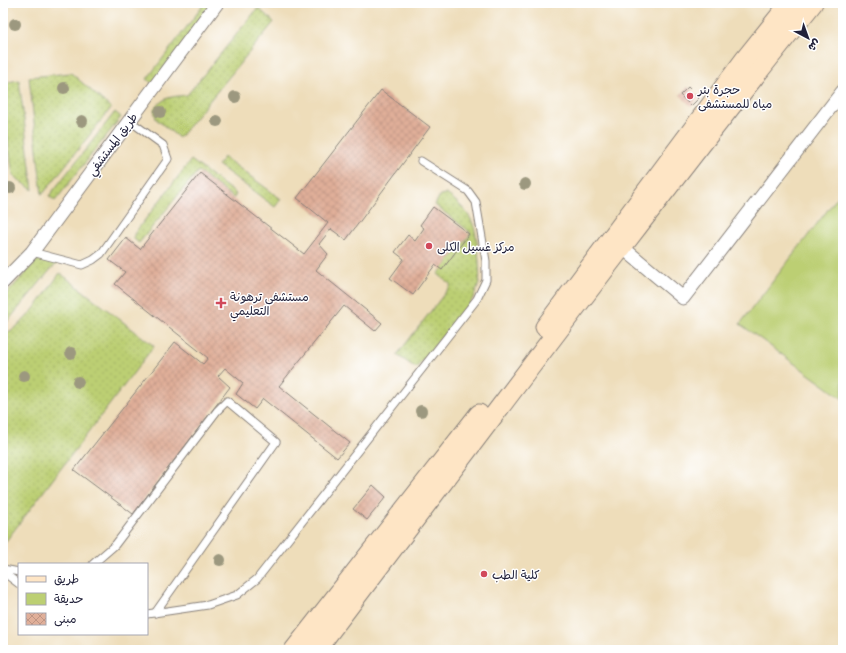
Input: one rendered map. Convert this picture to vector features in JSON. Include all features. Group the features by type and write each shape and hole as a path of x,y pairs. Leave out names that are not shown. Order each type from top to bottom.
{"street":[{"name":"طريق المستشفي","path":"3,282 32,252 217,3"},
{"path":"316,650 622,247 752,64 790,3"},
{"path":"294,650 752,64 814,3"},
{"path":"622,247 683,298 843,91"}],"lane":[{"path":"32,252 82,265 93,260 100,254 168,158 163,144 130,121"},
{"path":"148,614 208,605 237,595 258,579 477,299 486,280 486,261 476,202 468,191 421,162"},
{"path":"94,563 115,545 217,411 227,401 276,442 155,613"},
{"path":"3,570 18,572"},
{"path":"3,570 18,583"}],"green space":[{"path":"205,3 215,3 153,84 147,79"},
{"path":"258,8 274,22 179,138 156,119 154,109 165,99 187,95"},
{"path":"71,73 111,108 42,195 29,77"},
{"path":"19,80 33,190 13,176 3,105 3,83"},
{"path":"115,112 121,117 55,201 49,196"},
{"path":"224,157 281,199 275,207 218,165"},
{"path":"191,160 236,194 234,198 198,171 139,243 134,239 134,234"},
{"path":"843,190 843,399 740,324"},
{"path":"446,194 462,207 473,224 478,253 479,283 470,303 416,368 397,355 451,285 438,274 470,235 470,232 435,205 440,195"},
{"path":"45,259 58,263 51,269 3,327 3,298 37,260"},
{"path":"60,273 154,346 3,545 3,335 12,330 28,316"}],"building":[{"name":"حجرة بئر مياه للمستشفى","path":"688,87 699,98 691,106 680,95"},
{"name":"مستشفى ترهونة التعليمي","path":"381,90 430,127 346,240 331,229 319,244 328,254 316,270 382,323 375,331 344,306 279,386 350,443 337,458 263,399 255,409 236,394 243,383 225,368 218,376 230,387 133,514 74,470 175,342 203,364 208,358 115,284 125,272 109,260 126,238 140,249 200,173 304,254 328,223 297,198"},
{"name":"مركز غسيل الكلى","path":"433,207 469,234 442,270 435,265 413,295 390,278 404,259 395,252 408,235 415,241 424,228 420,225"},
{"path":"373,485 386,497 367,520 353,509"}],"place":[{"name":"حجرة بئر مياه للمستشفى","path":"690,96"},
{"name":"مركز غسيل الكلى","path":"429,246"},
{"name":"مستشفى ترهونة التعليمي","path":"221,303"},
{"name":"كلية الطب","path":"484,574"}]}
